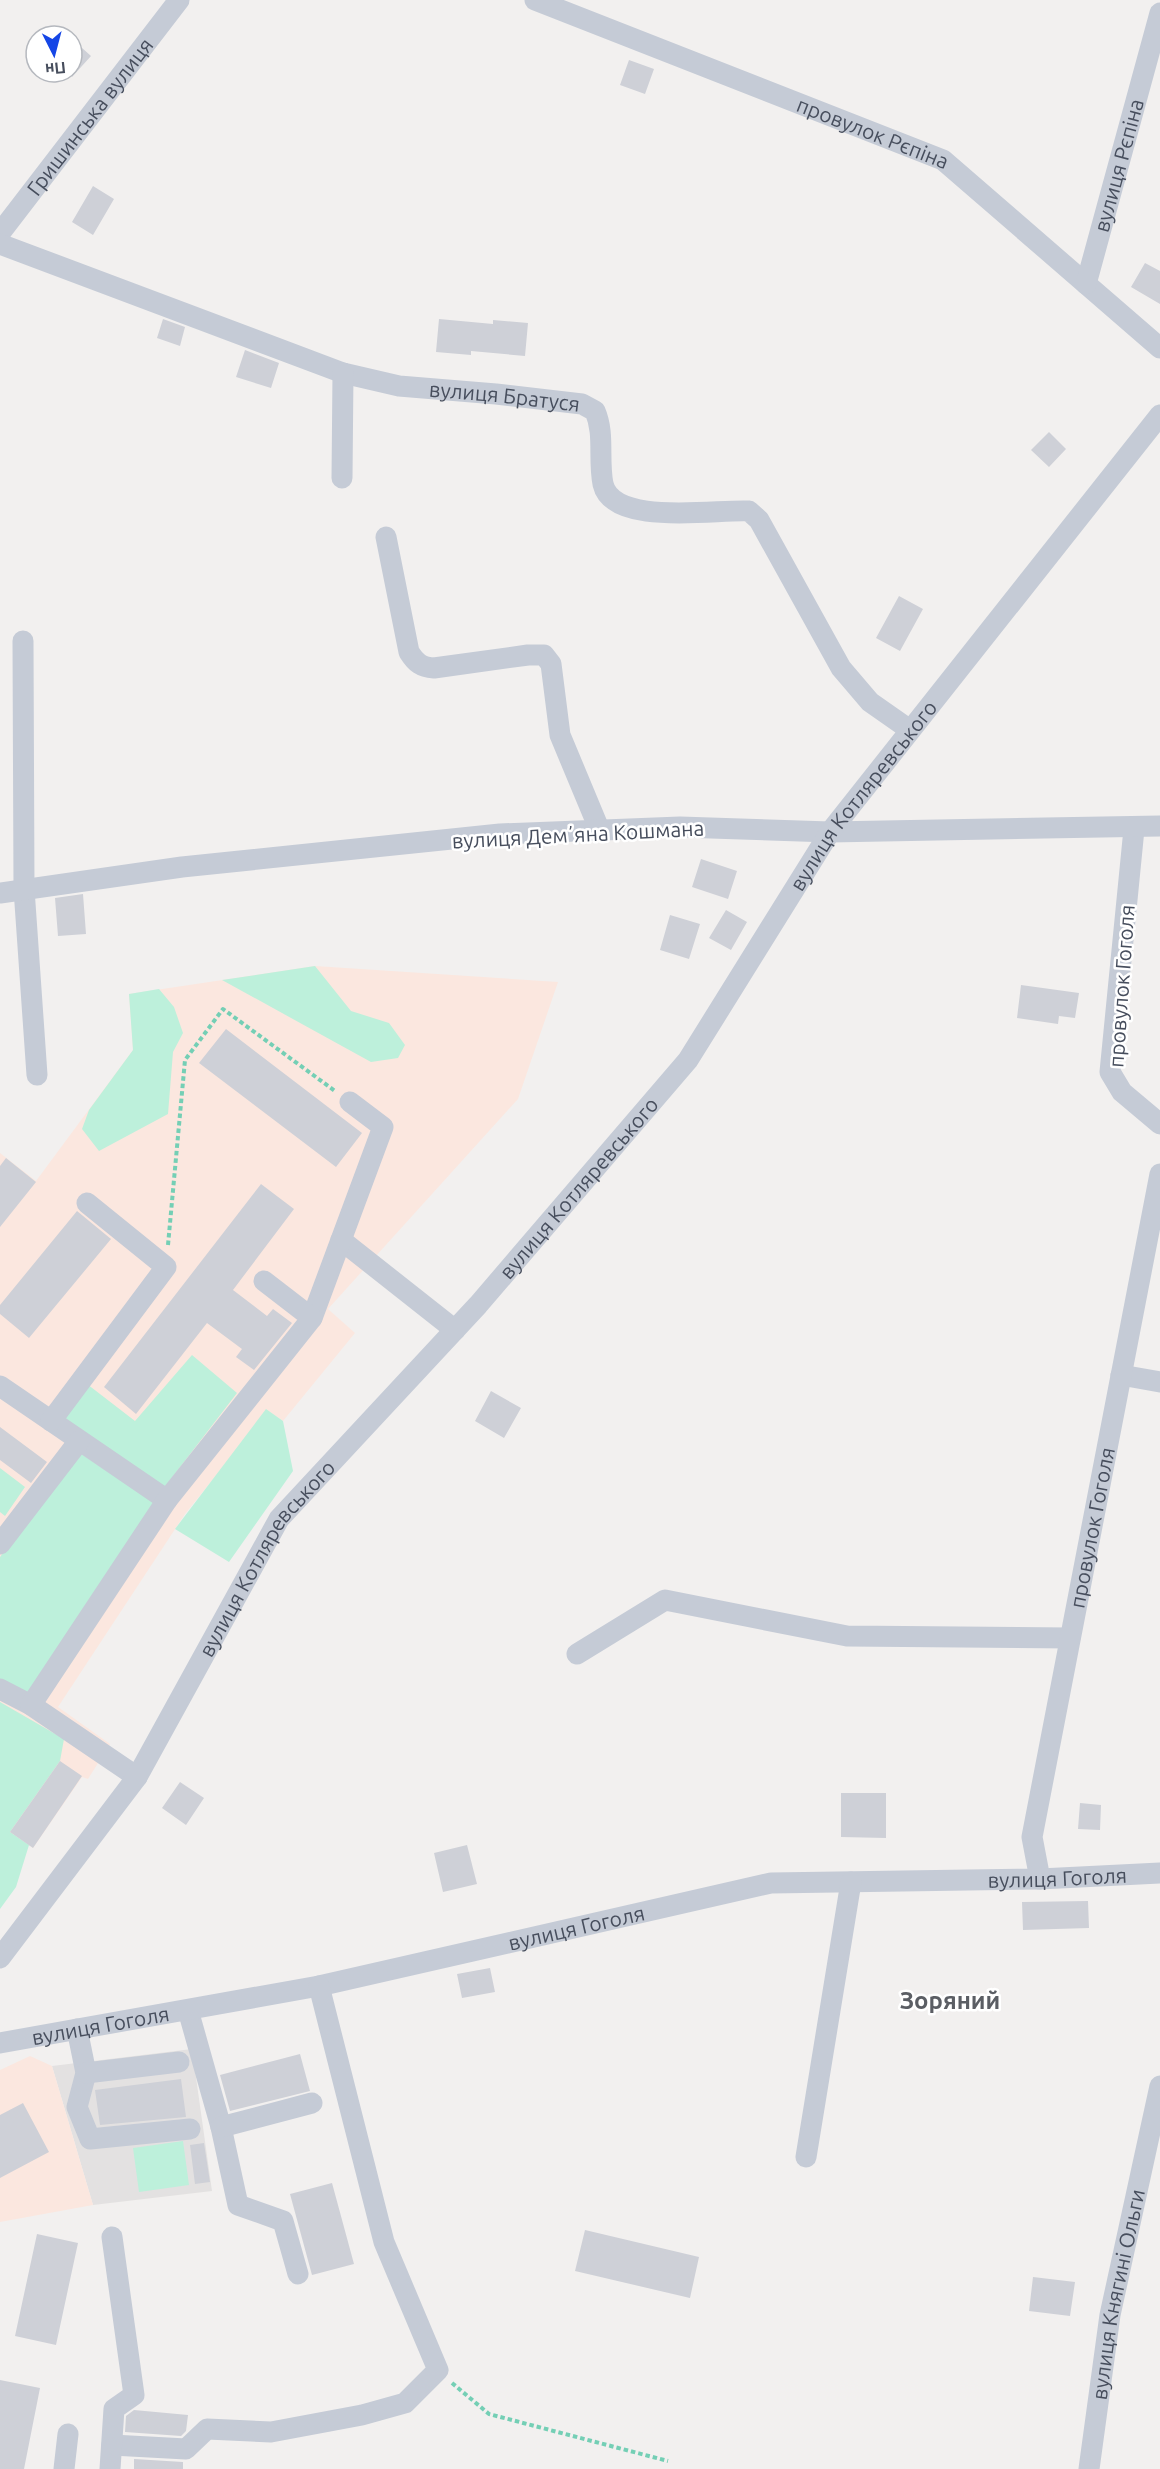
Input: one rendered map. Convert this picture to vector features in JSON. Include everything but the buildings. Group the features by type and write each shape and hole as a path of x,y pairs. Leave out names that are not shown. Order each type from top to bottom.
{"street":[{"name":"Гришинська вулиця","path":"3,224 179,0"},
{"name":"провулок Рєпіна","path":"535,0 943,160 1160,348"},
{"name":"вулиця Рєпіна","path":"1086,284 1160,13"},
{"name":"вулиця Братуся","path":"0,244 343,373 399,386 582,404 595,411 600,422 603,485 613,501 627,508 646,512 749,511 759,520 841,668 870,702 910,730"},
{"path":"342,478 343,373"},
{"name":"вулиця Котляревського","path":"0,1958 137,1777 279,1519 454,1330 688,1060 830,832 1160,416"},
{"path":"386,537 409,652 416,662 425,667 434,668 528,655 544,655 551,664 561,735 600,831"},
{"path":"23,640 24,890 37,1075"},
{"name":"вулиця Демʼяна Кошмана","path":"0,893 183,867 476,837 680,827 830,832 1134,829 1160,826"},
{"name":"провулок Гоголя","path":"1134,829 1110,1072 1122,1092 1160,1124"},
{"path":"31,1705 167,1500 312,1318 383,1127 350,1102"},
{"name":"провулок Гоголя","path":"1040,1879 1032,1837 1160,1174"},
{"path":"51,1421 166,1267 87,1203"},
{"path":"341,1240 454,1330"},
{"path":"264,1281 312,1318"},
{"path":"1121,1375 1160,1382"},
{"path":"0,1386 167,1500"},
{"path":"0,1544 79,1441"},
{"path":"577,1654 665,1600 847,1636 1070,1638"},
{"path":"0,1689 31,1705 137,1777"},
{"name":"вулиця Гоголя","path":"0,2043 319,1986 771,1883 1040,1879 1160,1873"},
{"path":"806,2157 851,1882"},
{"path":"112,2445 186,2449 207,2429 271,2433 362,2415 405,2403 438,2370 384,2242 319,1986"},
{"path":"188,2010 221,2127 238,2205 283,2221 298,2274"},
{"path":"77,2029 86,2073 76,2107 90,2139 190,2129"},
{"path":"86,2073 179,2062"},
{"name":"вулиця Княгині Ольги","path":"1089,2469 1110,2315 1160,2086"},
{"path":"221,2127 312,2103"},
{"path":"110,2469 114,2409 134,2395 112,2237"},
{"path":"64,2469 68,2434"}],"path":[{"path":"166,1267 185,1060 223,1009 350,1102"},
{"path":"438,2370 489,2414 668,2461"}],"shaded area":[{"path":"315,966 558,982 518,1099 328,1309 355,1333 283,1421 268,1411 185,1514 58,1707 110,1744 88,1779 82,1777 33,1848 10,1832 0,1846 0,1153 36,1181 133,1050 129,994"},
{"path":"192,2049 212,2191 93,2205 52,2066"},
{"path":"30,2056 52,2066 93,2205 0,2222 0,2070"}],"green space":[{"path":"315,966 351,1011 389,1023 405,1045 398,1058 371,1062 222,980"},
{"path":"159,989 174,1007 183,1033 173,1052 168,1114 99,1151 82,1129 89,1110 133,1050 129,994"},
{"path":"192,1355 237,1393 164,1488 63,1417 87,1384 135,1421"},
{"path":"266,1409 283,1421 293,1471 229,1562 175,1529"},
{"path":"80,1453 155,1503 28,1696 0,1682 0,1557"},
{"path":"0,1468 25,1487 5,1516 0,1512"},
{"path":"0,1702 64,1739 60,1761 10,1832 29,1845 16,1887 0,1909"},
{"path":"183,2141 189,2185 139,2192 133,2148"}],"district":[{"name":"Зоряний","path":"950,2000"}]}
